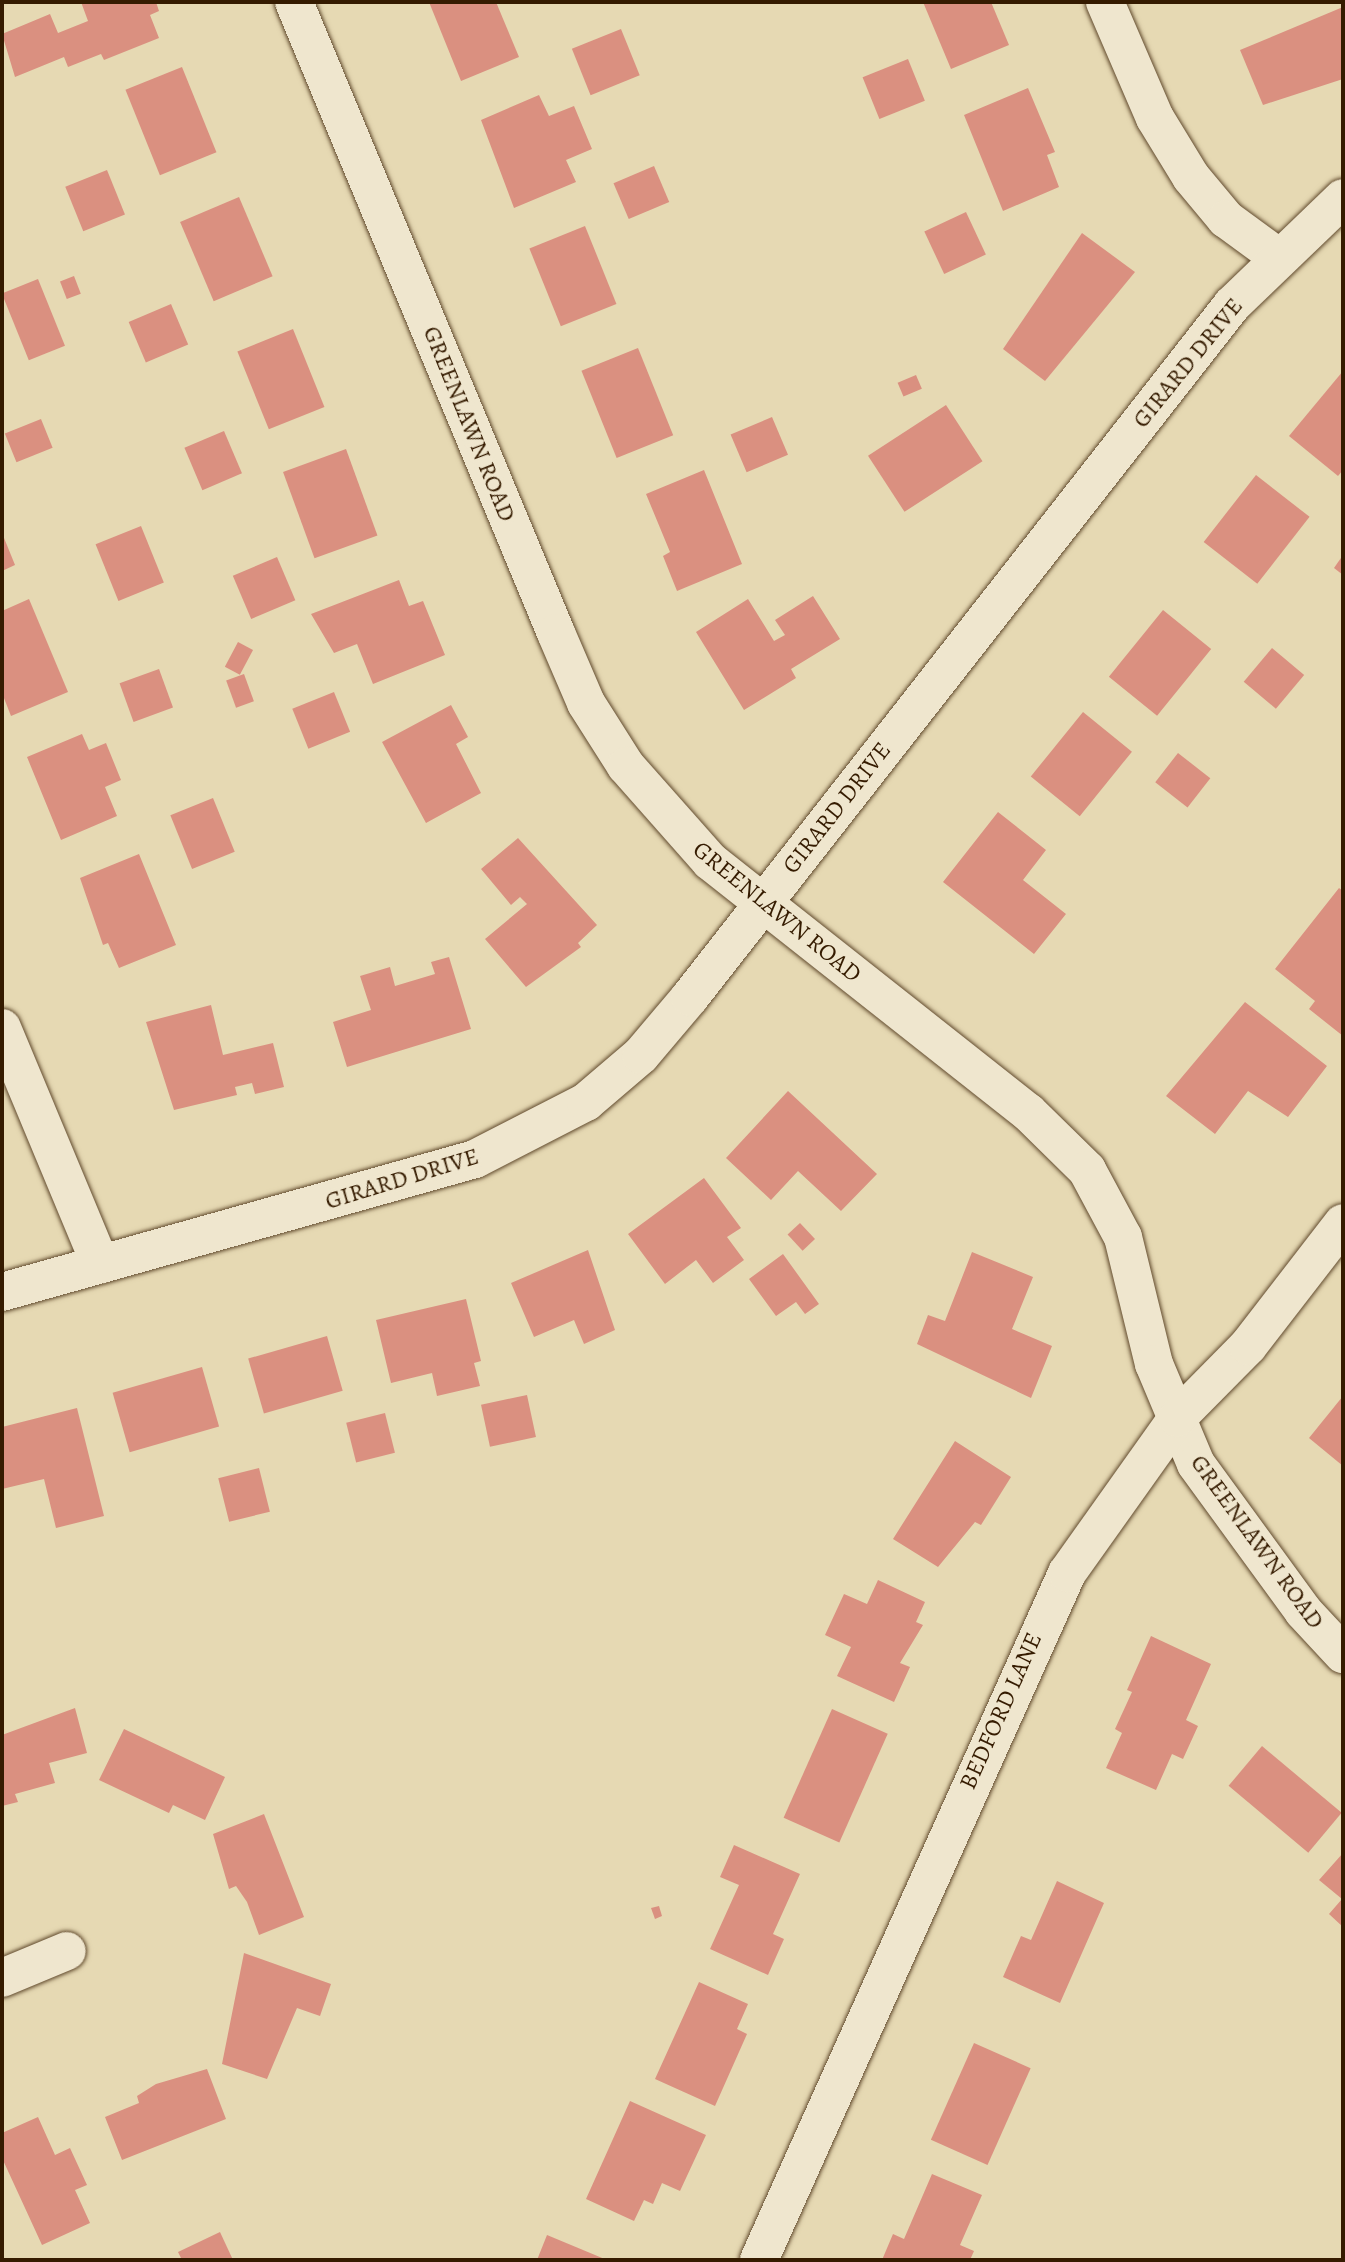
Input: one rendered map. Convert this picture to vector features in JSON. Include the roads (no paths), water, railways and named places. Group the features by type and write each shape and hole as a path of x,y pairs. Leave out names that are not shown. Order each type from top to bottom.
{"street":[{"name":"GREENLAWN ROAD","path":"294,2 586,703 626,766 688,841 1028,1112 1087,1170 1123,1237 1154,1364 1196,1464 1303,1611 1343,1654"},
{"path":"1105,2 1155,118 1191,177 1227,219 1278,257"},
{"name":"GIRARD DRIVE","path":"2,1292 475,1159 529,1136 586,1102 641,1055 1232,305 1278,257 1343,198"},
{"path":"2,1028 100,1264"},
{"name":"BEDFORD LANE","path":"759,2260 1036,1631 1067,1573 1177,1418 1248,1346 1343,1223"},
{"path":"2,1978 67,1951"}]}
